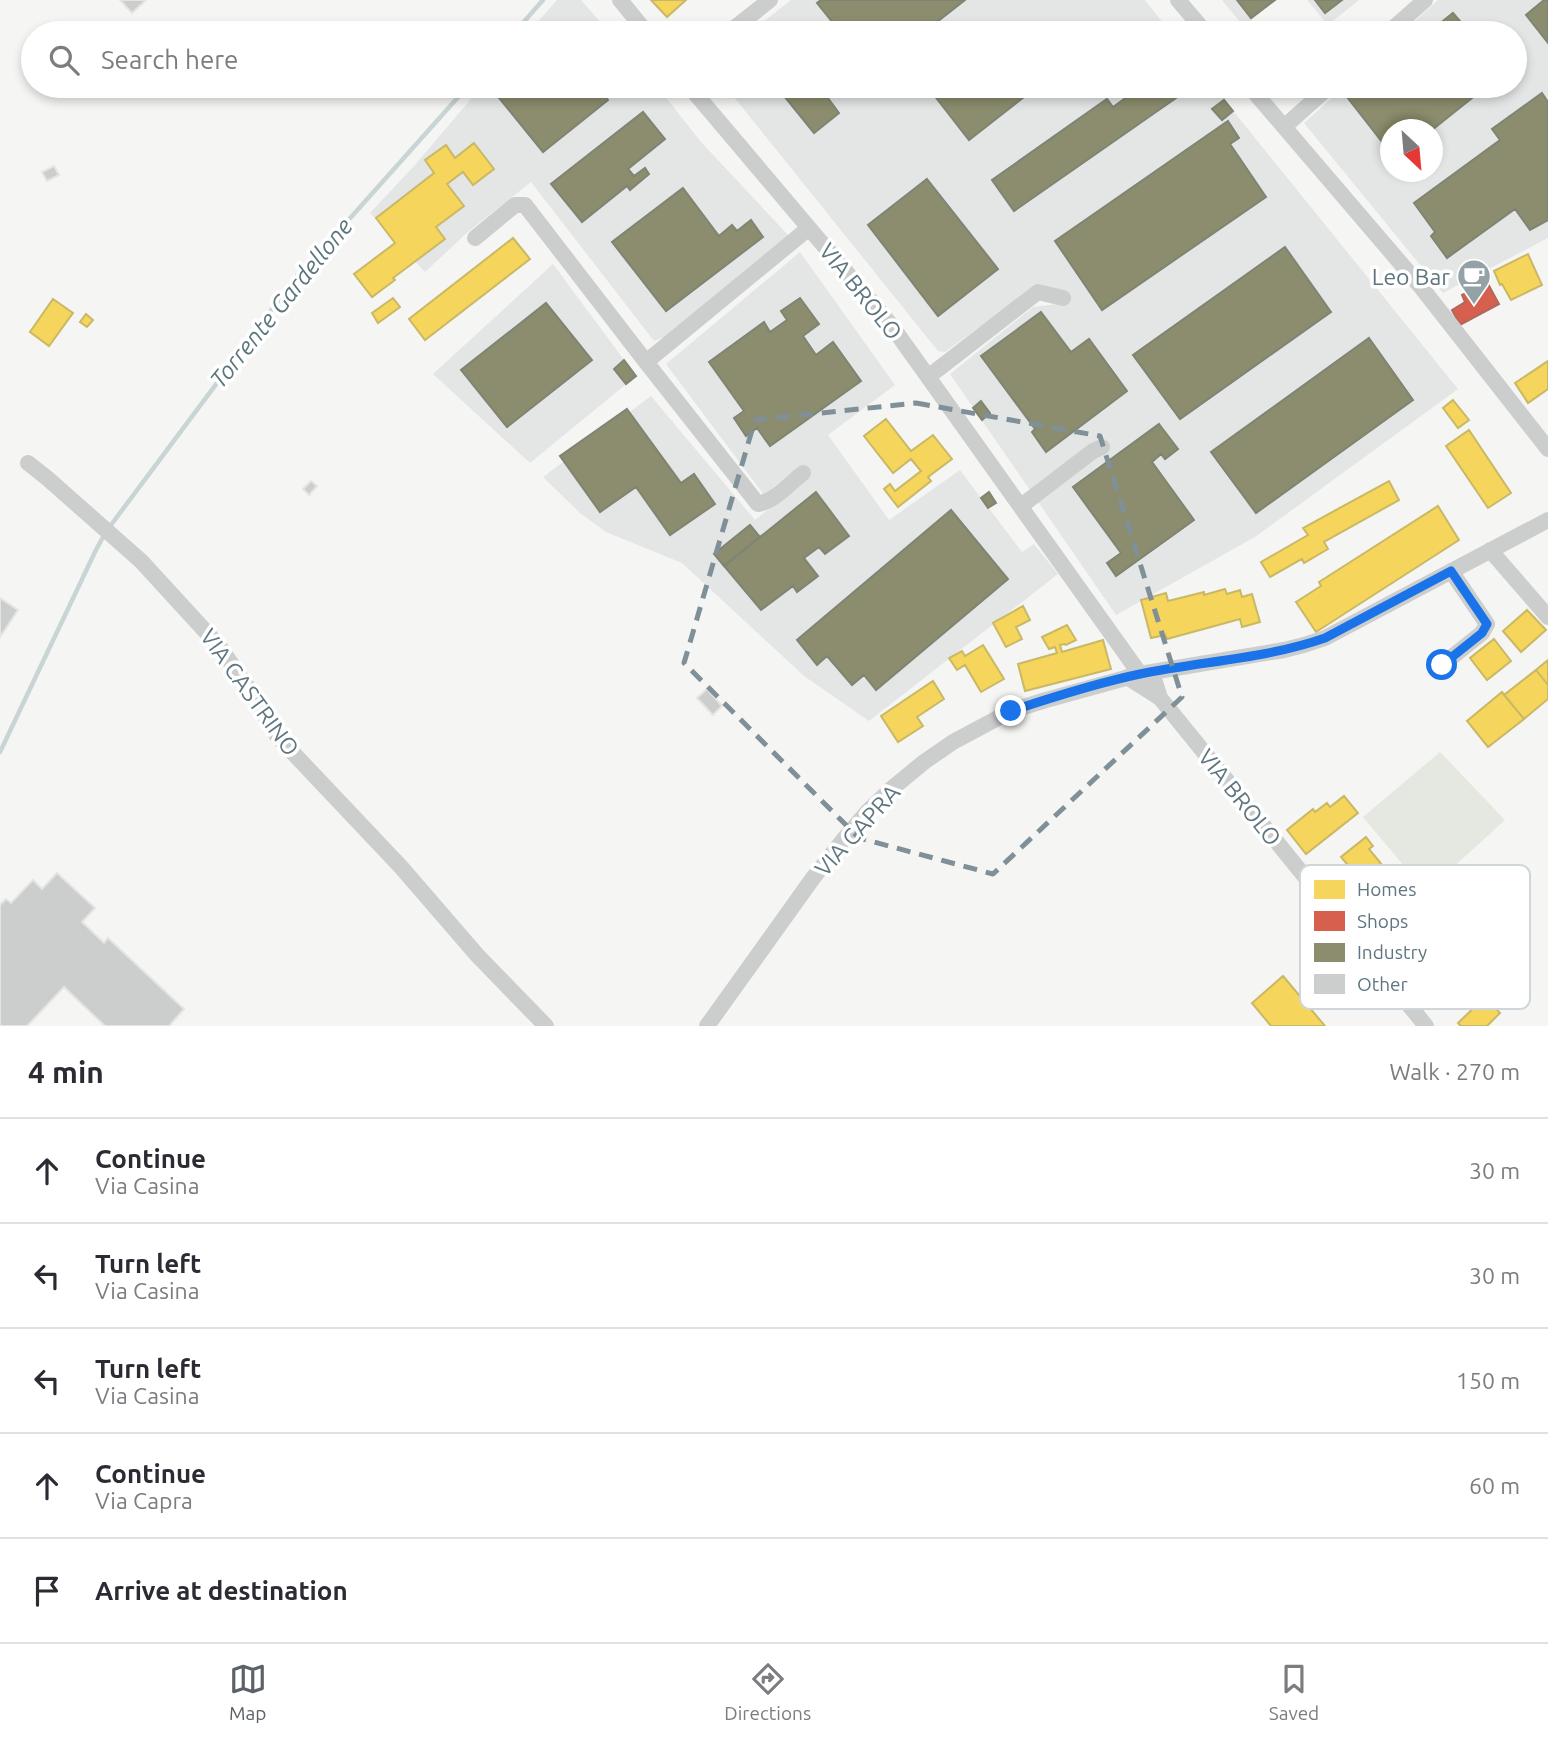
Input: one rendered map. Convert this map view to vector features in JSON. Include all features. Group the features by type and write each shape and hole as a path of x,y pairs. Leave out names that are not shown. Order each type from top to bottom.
{"street":[{"path":"620,0 637,21"},
{"path":"743,21 770,0"},
{"path":"1178,0 1196,21"},
{"path":"1401,21 1425,0"},
{"name":"VIA BROLO","path":"698,98 891,325 1140,675 1300,871"},
{"path":"1259,98 1420,287 1548,449"},
{"path":"1283,127 1316,98"},
{"path":"475,238 515,205 525,205 758,504 765,503 803,473"},
{"path":"646,362 808,228"},
{"path":"928,377 1038,292 1063,298"},
{"path":"1021,506 1102,447"},
{"name":"VIA CASTRINO","path":"28,463 141,561 211,636 278,737 401,867 477,955 546,1026"},
{"name":"VIA CAPRA","path":"706,1026 813,878 869,810 898,783 953,742 1011,711 1046,700 1140,675 1304,645 1325,638 1548,520"},
{"path":"1490,550 1548,617"},
{"path":"1445,669 1442,665 1482,633 1487,624 1451,571"},
{"name":"VIA BROLO","path":"1140,675 1160,698"},
{"name":"VIA BROLO","path":"1412,1009 1426,1026"}],"highlighted area":[{"path":"916,403 1100,436 1182,697 993,874 859,838 684,663 755,420"}],"shaded area":[{"path":"557,0 581,0 599,21 539,21"},
{"path":"791,0 1145,0 1162,21 764,21"},
{"path":"1222,0 1275,0 1251,21 1239,21"},
{"path":"1307,0 1359,0 1333,21 1325,21"},
{"path":"1438,0 1548,0 1548,238 1443,293 1304,123 1332,98 1527,98 1527,21 1415,21"},
{"path":"472,98 666,98 701,142 788,235 671,335 654,341 531,182 469,231 425,272 370,213"},
{"path":"735,98 1223,98 1458,389 1255,537 1116,615 950,374 1033,307 1058,304 1039,284 945,352 938,351"},
{"path":"800,252 895,385 828,435 889,520 960,470 1022,552 1034,544 1058,574 869,721 804,676 682,563 606,532 580,513 543,477 651,396 755,520 807,478 798,467 764,495 666,364"},
{"path":"553,264 636,376 530,463 433,374"},
{"path":"1440,752 1505,820 1456,865 1403,865 1363,817"}],"building: Homes":[{"path":"651,0 686,0 667,17"},
{"path":"474,143 494,169 473,185 463,172 447,184 464,206 436,227 445,239 372,297 354,274 395,243 376,218 434,173 425,160 446,145 455,158"},
{"path":"513,238 530,259 425,340 409,319"},
{"path":"1528,254 1542,285 1511,300 1494,271"},
{"path":"393,298 400,307 378,323 372,313"},
{"path":"53,299 73,313 49,346 30,332"},
{"path":"86,314 93,320 87,327 80,322"},
{"path":"1548,361 1548,389 1528,403 1515,383"},
{"path":"1453,400 1469,420 1458,428 1443,408"},
{"path":"886,419 911,451 933,435 952,459 928,477 931,481 898,507 884,489 890,484 895,491 921,471 911,459 893,473 864,436"},
{"path":"1469,430 1511,493 1488,508 1446,446"},
{"path":"1389,481 1399,500 1324,542 1328,549 1304,563 1302,559 1270,577 1261,562 1308,535 1303,528"},
{"path":"1438,506 1459,540 1316,632 1296,602 1321,586 1319,582"},
{"path":"1225,589 1227,594 1240,590 1242,597 1252,594 1260,622 1242,627 1240,619 1167,639 1165,635 1151,638 1141,600 1166,593 1168,601"},
{"path":"1023,606 1030,620 1016,627 1022,639 1006,647 993,623"},
{"path":"1527,610 1546,630 1521,652 1503,631"},
{"path":"1067,625 1076,640 1060,645 1062,652 1103,640 1111,669 1025,691 1018,664 1057,653 1055,647 1049,649 1042,637"},
{"path":"1494,639 1511,661 1487,680 1470,658"},
{"path":"983,645 1004,679 981,692 965,665 957,670 949,658 962,651 965,656"},
{"path":"1548,660 1548,685 1536,670"},
{"path":"1536,670 1548,685 1548,699 1524,719 1504,695"},
{"path":"933,681 944,699 917,717 923,726 898,742 881,716"},
{"path":"1502,692 1524,719 1488,747 1467,721"},
{"path":"1344,796 1358,813 1306,854 1287,830 1313,809 1315,812 1327,803 1330,807"},
{"path":"1366,837 1373,846 1369,849 1382,865 1348,865 1341,857"},
{"path":"1283,976 1300,996 1300,1009 1311,1009 1325,1026 1271,1026 1252,1003"},
{"path":"1473,1009 1496,1009 1500,1013 1487,1026 1461,1026 1458,1023"}],"building: Shops":[{"path":"1487,282 1499,304 1460,325 1452,310 1465,302 1462,295"}],"building: Industry":[{"path":"821,0 965,0 938,21 831,21 817,3"},
{"path":"1237,0 1275,0 1251,18"},
{"path":"1315,0 1342,0 1325,13"},
{"path":"1544,0 1548,0 1548,43 1526,15"},
{"path":"1453,13 1460,21 1443,21"},
{"path":"1542,93 1548,102 1548,220 1530,230 1515,209 1447,258 1431,236 1435,232 1414,203 1500,140 1492,129"},
{"path":"499,98 606,98 608,100 543,152"},
{"path":"786,98 828,98 839,113 814,133"},
{"path":"936,98 1023,98 969,140"},
{"path":"1125,98 1176,98 1014,211 992,180 1107,99 1113,107"},
{"path":"1348,98 1472,98 1443,121 1443,119 1380,119 1380,139"},
{"path":"1224,100 1233,111 1222,120 1212,109"},
{"path":"643,112 665,139 628,169 634,176 645,168 649,174 630,190 627,186 582,222 551,184"},
{"path":"1228,121 1239,138 1230,144 1266,197 1102,310 1055,241"},
{"path":"927,179 998,269 938,316 868,225"},
{"path":"683,188 719,236 732,225 737,231 751,220 763,237 666,311 612,242"},
{"path":"1285,247 1331,312 1180,419 1133,355"},
{"path":"800,298 819,324 803,336 816,355 833,342 861,381 770,446 757,428 746,436 734,418 744,411 709,362 764,322 770,332 787,320 781,311"},
{"path":"546,303 592,360 507,427 461,370"},
{"path":"1041,312 1071,352 1089,339 1127,391 1046,452 1032,432 1035,429 981,356"},
{"path":"1369,338 1413,400 1256,513 1211,452"},
{"path":"624,360 636,376 626,384 614,369"},
{"path":"981,401 990,413 982,420 973,408"},
{"path":"627,409 681,483 694,474 715,504 670,535 636,487 600,512 560,456"},
{"path":"1159,424 1178,449 1165,459 1161,454 1152,462 1194,520 1116,576 1107,563 1121,553 1073,487"},
{"path":"816,492 849,536 825,554 819,547 804,558 818,576 797,592 793,586 761,610 724,566"},
{"path":"989,492 996,503 988,508 981,498"},
{"path":"951,510 1008,579 876,690 864,675 852,685 827,656 817,665 797,640"},
{"path":"750,525 760,537 724,566 714,554"}],"building: Other":[{"path":"120,0 146,0 132,13"},
{"path":"54,166 59,175 47,181 42,172"},
{"path":"311,481 317,486 309,495 303,489"},
{"path":"0,598 18,610 0,637"},
{"path":"707,689 722,706 713,715 697,698"},
{"path":"57,873 95,908 82,922 104,943 108,938 184,1009 169,1026 105,1026 64,987 27,1026 0,1026 0,905 6,899 11,903 33,880 42,889"}],"waterway":[{"name":"Torrente Gardellone","path":"525,21 543,0"},
{"name":"Torrente Gardellone","path":"108,529 302,269 457,98"},
{"name":"Torrente Gardellone","path":"0,752 104,535"}],"place":[{"name":"Leo Bar","path":"1474,306"}],"route":[{"path":"1011,711 1140,674 1304,645 1325,638 1451,571 1487,624 1482,633 1442,665"}]}
